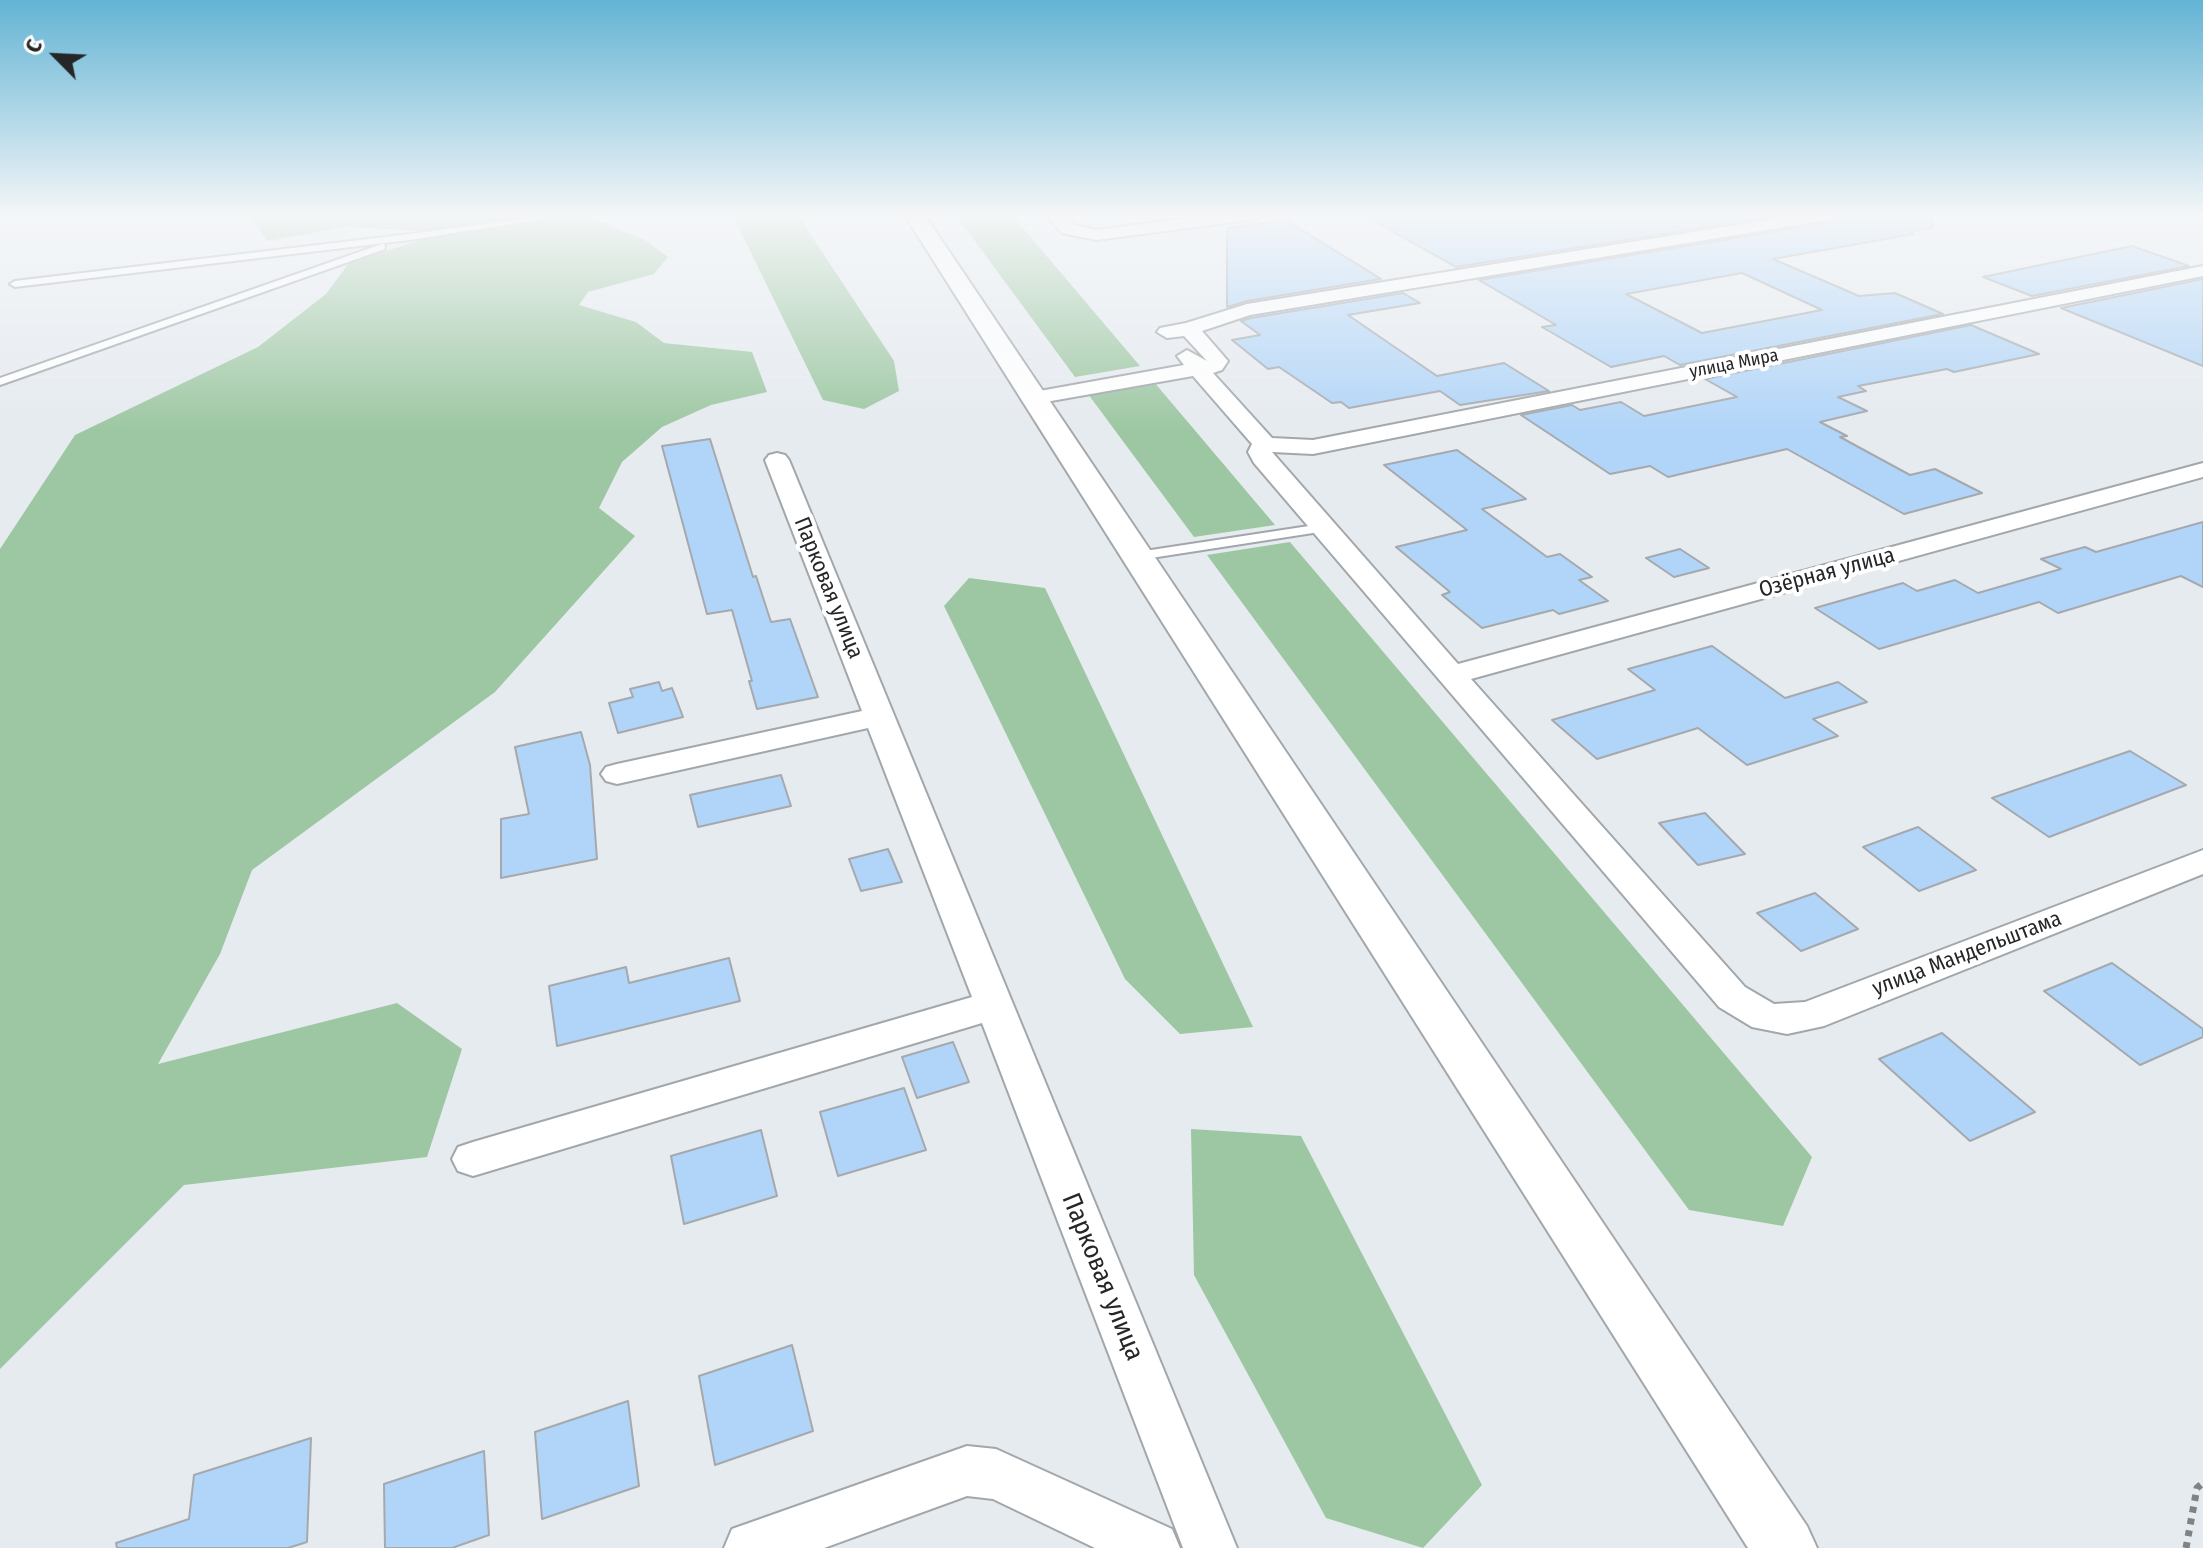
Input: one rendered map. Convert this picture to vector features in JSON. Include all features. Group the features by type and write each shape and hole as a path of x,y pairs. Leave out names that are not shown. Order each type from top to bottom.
{"street":[{"path":"961,286 1780,1547"},
{"path":"1032,394 1196,366 1215,366 1218,361 1189,329 1247,310 1392,286"},
{"name":"улица Мира","path":"1264,443 1281,447 1313,447 2126,286"},
{"name":"улица Мандельштама","path":"1189,329 1167,332 1264,443 1260,452 1262,458 1732,997 1766,1017 1787,1020 1810,1016 2203,861"},
{"name":"Парковая улица","path":"777,460 1210,1548"},
{"name":"Озёрная улица","path":"1451,675 2203,470"},
{"path":"617,774 879,716"},
{"path":"473,1159 994,1005"},
{"path":"751,1548 967,1471 996,1474 1153,1548"}],"lane":[{"path":"0,382 271,286"},
{"path":"1138,556 1322,528"}],"path":[{"path":"2186,1548 2197,1488 2203,1483"}],"green space":[{"path":"332,286 609,286 588,292 579,305 636,322 664,343 752,352 767,392 711,405 662,427 622,462 599,508 635,536 495,692 252,870 220,954 158,1064 397,1003 462,1049 427,1157 184,1185 0,1369 0,549 75,435 258,347"},
{"path":"767,286 845,286 894,361 899,391 864,409 823,400"},
{"path":"1008,286 1072,286 1140,366 1075,377"},
{"path":"1154,382 1275,525 1194,537 1088,394"},
{"path":"1290,542 1812,1157 1783,1226 1689,1210 1207,555"},
{"path":"969,578 1045,588 1253,1027 1180,1034 1125,979 944,606"},
{"path":"1191,1129 1301,1136 1482,1485 1423,1548 1326,1518 1194,1275"}],"building":[{"path":"1227,286 1337,286 1247,301 1227,307"},
{"path":"1490,286 1669,286 1626,294 1702,333 1822,310 1771,286 1836,286 1859,296 1895,293 1943,314 1680,365 1664,356 1611,367 1542,327 1556,325"},
{"path":"2007,286 2083,286 2032,296"},
{"path":"2168,286 2203,286 2203,366 2061,308"},
{"path":"1403,293 1420,303 1348,315 1437,376 1504,363 1549,391 1460,405 1440,391 1349,408 1341,402 1332,403 1279,367 1268,369 1232,340 1260,335 1241,321 1251,318"},
{"path":"1971,325 2039,354 1954,372 1947,369 1858,386 1866,391 1838,397 1867,411 1820,422 1847,436 1840,437 1910,475 1935,469 1982,493 1904,514 1787,449 1668,477 1650,466 1610,474 1521,415 1572,405 1580,410 1621,402 1644,416 1737,397 1705,379"},
{"path":"710,439 753,577 756,576 771,622 790,619 818,697 757,709 732,610 707,614 662,446"},
{"path":"1457,450 1526,499 1482,509 1547,557 1560,554 1592,577 1579,580 1608,601 1559,614 1553,610 1482,628 1442,595 1450,592 1396,547 1467,530 1384,465"},
{"path":"2203,522 2203,587 2181,576 2058,613 2039,602 1879,649 1815,608 1903,583 1917,591 1955,580 1978,593 2061,569 2041,559 2085,547 2096,552"},
{"path":"1680,549 1709,568 1674,577 1646,558"},
{"path":"1712,646 1785,698 1838,682 1867,702 1813,719 1838,736 1747,765 1698,728 1597,759 1552,720 1655,690 1628,669"},
{"path":"659,682 662,691 672,688 683,717 618,733 609,703 633,697 630,689"},
{"path":"581,732 590,765 597,859 501,878 501,819 529,814 515,747"},
{"path":"2130,751 2186,785 2049,837 1992,798"},
{"path":"781,775 791,806 698,827 690,795"},
{"path":"1705,813 1745,854 1698,865 1659,823"},
{"path":"1918,827 1976,870 1919,891 1863,847"},
{"path":"888,849 902,882 861,891 849,859"},
{"path":"1815,893 1858,929 1801,951 1757,913"},
{"path":"729,958 740,1001 557,1046 549,986 626,967 629,983"},
{"path":"2112,963 2203,1029 2203,1037 2140,1065 2044,991"},
{"path":"1942,1033 2035,1112 1970,1141 1879,1059"},
{"path":"953,1042 969,1082 917,1098 902,1057"},
{"path":"904,1088 926,1150 838,1176 820,1112"},
{"path":"761,1130 777,1196 684,1224 671,1156"},
{"path":"792,1345 813,1431 715,1465 699,1376"},
{"path":"628,1401 639,1486 542,1519 535,1432"},
{"path":"311,1438 307,1542 288,1548 117,1548 116,1543 189,1519 194,1475"},
{"path":"484,1451 489,1535 452,1548 385,1548 384,1484"}]}
